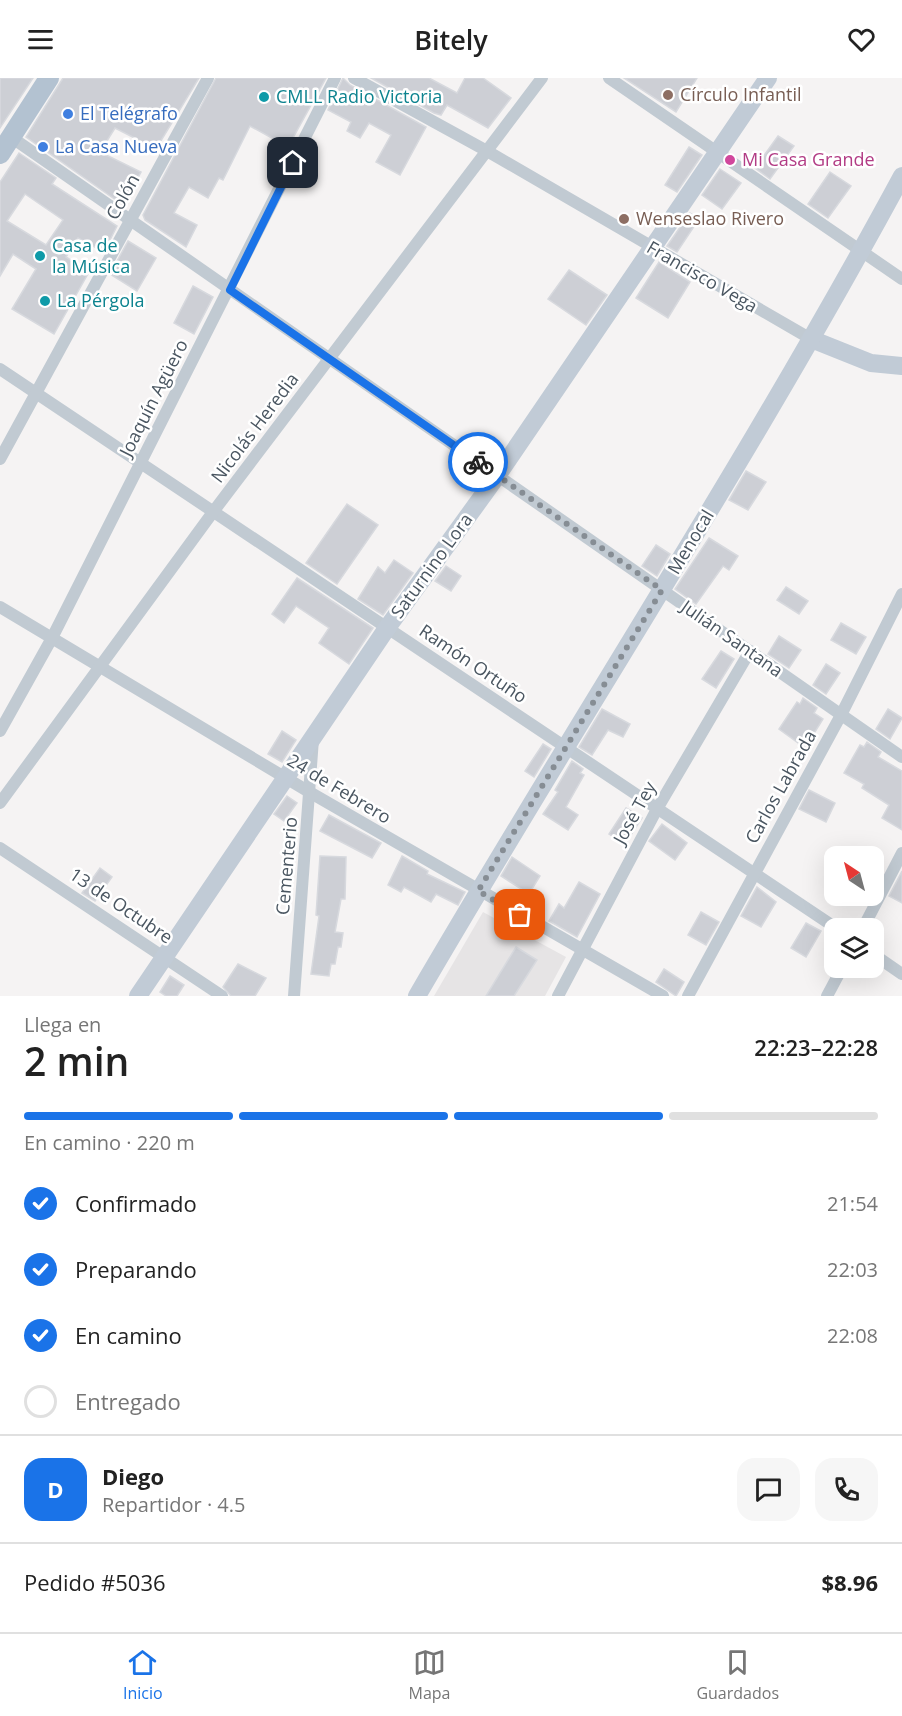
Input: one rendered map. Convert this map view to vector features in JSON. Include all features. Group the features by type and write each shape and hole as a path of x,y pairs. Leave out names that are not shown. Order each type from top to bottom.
{"main road":[{"path":"0,154 5,134 49,78"}],"street":[{"name":"Colón","path":"0,459 208,78"},
{"name":"Joaquín Agüero","path":"0,731 52,638 230,290 335,78"},
{"name":"Francisco Vega","path":"354,78 487,151 811,339 871,363 902,366"},
{"name":"Nicolás Heredia","path":"0,802 213,512 542,78"},
{"path":"609,78 902,279"},
{"name":"Saturnino Lora","path":"138,996 387,628 497,476 768,78"},
{"name":"Julián Santana","path":"5,134 902,757"},
{"name":"Menocal","path":"417,996 811,339 902,176"},
{"name":"Ramón Ortuño","path":"0,369 824,920"},
{"name":"Carlos Labrada","path":"688,996 841,715 902,594"},
{"name":"24 de Febrero","path":"0,607 478,891 663,996"},
{"name":"José Tey","path":"558,996 657,808 750,651"},
{"name":"Cementerio","path":"294,996 311,793 313,738"},
{"name":"13 de Octubre","path":"0,848 222,996"},
{"path":"868,918 902,853"},
{"path":"884,962 902,974"},
{"path":"827,996 837,978"}],"shaded area":[{"path":"483,912 566,957 545,996 434,996"}],"building":[{"path":"0,78 33,78 0,128"},
{"path":"63,78 199,78 156,149 115,128 100,152 141,172 123,205 26,137"},
{"path":"216,78 326,78 288,147 250,126 223,180 219,178 208,198 189,187 174,213 197,225 186,247 145,220 143,215"},
{"path":"343,78 350,85 426,127 400,175 376,162 391,135 369,123 360,138 347,131 351,122 328,110"},
{"path":"371,78 429,78 457,93 465,78 483,78 511,98 488,128 447,105 441,115 434,113"},
{"name":"Círculo Infantil","path":"624,78 697,78 676,112"},
{"path":"778,136 794,146 770,179 755,168"},
{"path":"689,147 702,155 677,192 665,185"},
{"path":"19,153 56,178 52,184 117,226 104,252 78,238 66,257 89,272 54,334 12,309 36,269 13,254 0,276 0,182","holes":["25,194 63,220 46,245 7,221"]},
{"path":"720,169 741,183 722,209 702,195"},
{"path":"830,172 851,186 828,218 808,204"},
{"path":"690,213 699,219 677,252 667,246"},
{"path":"128,241 156,258 137,291 110,274"},
{"path":"659,262 690,282 668,318 636,298"},
{"path":"569,270 607,295 586,325 548,299"},
{"path":"193,286 213,297 194,334 174,323"},
{"path":"746,471 766,482 748,510 729,500"},
{"path":"347,504 378,525 337,584 306,563"},
{"path":"709,538 738,556 729,570 723,566 696,604 675,589"},
{"path":"656,545 670,554 657,576 642,566"},
{"path":"394,560 413,573 383,615 358,599 378,567 385,573"},
{"path":"446,566 461,576 451,591 435,581"},
{"path":"297,578 373,628 349,664 319,643 329,628 296,606 284,623 272,614"},
{"path":"786,587 808,601 799,614 777,600"},
{"path":"841,623 866,637 856,654 831,640"},
{"path":"779,636 801,650 789,668 768,654"},
{"path":"721,651 734,659 716,688 702,679"},
{"path":"826,664 840,673 826,694 813,685"},
{"path":"803,698 817,708 814,713 823,719 805,748 779,729 797,702 800,704"},
{"path":"602,709 630,724 623,737 608,730 592,755 579,747"},
{"path":"888,709 902,718 890,739 876,729"},
{"path":"282,731 296,740 282,762 268,754"},
{"path":"867,742 881,752 878,757 902,771 902,830 882,818 889,805 862,788 864,784 844,773 860,745 864,747"},
{"path":"543,744 551,749 534,777 525,771"},
{"path":"572,761 583,769 580,773 584,775 566,807 578,815 568,830 543,814 558,792 555,790"},
{"path":"809,790 835,803 826,822 799,809"},
{"path":"287,796 297,803 284,821 274,814"},
{"path":"626,808 642,818 625,844 609,834"},
{"path":"329,815 381,843 372,858 320,831"},
{"path":"662,824 687,843 675,860 649,841"},
{"path":"320,856 346,857 345,899 341,899 335,932 343,933 341,947 338,947 335,964 331,964 329,976 311,974 319,916 316,915"},
{"path":"402,856 428,871 427,874 465,892 458,905 436,894 431,902 404,887 401,892 388,885"},
{"path":"512,857 540,876 529,894 501,876"},
{"path":"100,868 112,877 95,901 82,893"},
{"path":"902,871 902,903 889,896"},
{"path":"579,882 600,894 577,937 549,921 559,904 564,908"},
{"path":"757,887 776,902 761,927 741,916"},
{"path":"701,912 719,922 706,945 688,935"},
{"path":"806,923 821,931 806,957 791,948"},
{"path":"516,947 537,960 514,996 486,996"},
{"path":"238,964 266,978 255,996 231,996 223,987"},
{"path":"664,969 684,982 676,996 656,982"},
{"path":"170,976 184,985 177,996 166,996 160,992"}],"way so far":[{"path":"478,462 662,590 478,891 520,915"}],"place":[{"name":"Círculo Infantil","path":"668,95"},
{"name":"CMLL Radio Victoria","path":"264,97"},
{"name":"El Telégrafo","path":"68,114"},
{"name":"La Casa Nueva","path":"43,147"},
{"name":"Mi Casa Grande","path":"730,160"},
{"name":"Wenseslao Rivero","path":"624,219"},
{"name":"Casa de la Música","path":"40,256"},
{"name":"La Pérgola","path":"45,301"}],"route":[{"path":"293,163 230,290 478,462"}]}
